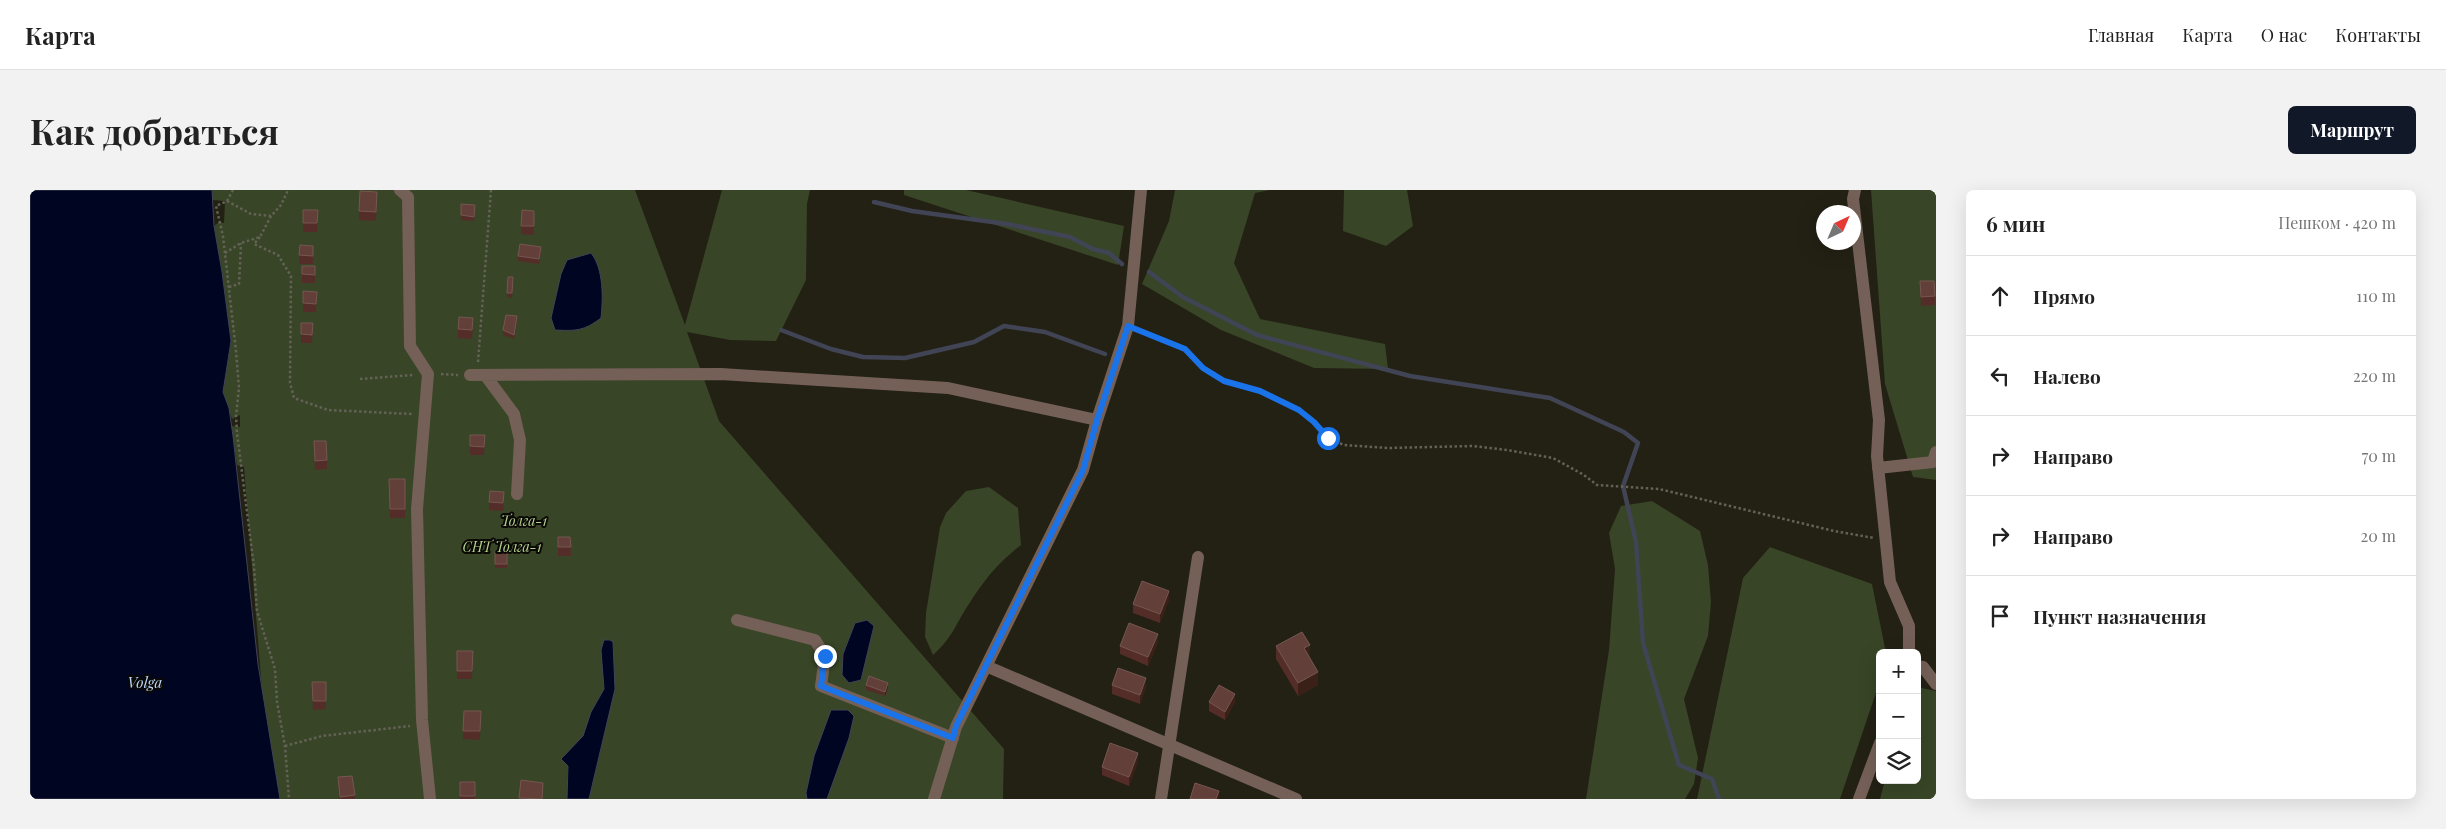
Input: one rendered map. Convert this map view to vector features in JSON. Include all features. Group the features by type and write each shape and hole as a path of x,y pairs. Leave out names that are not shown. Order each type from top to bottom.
{"street":[{"path":"400,190 408,197 410,346 428,374 417,510 422,725 430,799"},
{"path":"934,799 955,732 1083,470 1097,420 1128,326 1141,190"},
{"path":"1855,190 1853,199 1879,420 1878,468 1890,582 1909,626 1909,649"},
{"path":"478,374 721,374 948,388 1097,420"},
{"path":"478,374 514,414 520,440 517,494"},
{"path":"1878,468 1933,462 1936,452"},
{"path":"1160,799 1198,557"},
{"path":"737,620 815,640 825,656 821,686 955,732"},
{"path":"986,666 1296,799"},
{"path":"1921,667 1936,684"},
{"path":"1859,799 1876,754"}],"path":[{"path":"233,190 227,201 216,206 229,287 239,388 236,424 254,567 257,611 275,669 278,702 286,746 289,799"},
{"path":"288,190 281,206 271,216 260,238 254,244 278,255 291,276 290,383 294,398 328,410 425,415"},
{"path":"478,374 491,190"},
{"path":"227,201 251,214 271,216"},
{"path":"224,253 241,243 260,238"},
{"path":"229,287 238,284 241,243"},
{"path":"1128,326 1185,349 1203,368 1224,381 1260,391 1299,410 1314,422 1328,438 1344,446 1388,448 1473,446 1526,453 1553,458 1584,475 1597,485 1659,489 1834,531 1862,534 1886,541"},
{"path":"286,746 322,736 422,725"}],"green space":[{"name":"СНТ Толга-1","path":"212,190 635,190 685,325 722,190 810,190 807,204 806,280 776,341 730,340 687,332 719,421 1004,749 1003,799 280,799 262,690 244,467 237,465 231,426 240,427 240,415 232,419 223,392 231,341 214,226 219,222 224,223 225,201 212,200"},
{"path":"904,190 966,190 1124,226 1118,265 904,195"},
{"path":"1175,190 1270,190 1255,193 1234,263 1260,319 1385,344 1388,369 1314,368 1221,330 1142,284 1169,221"},
{"path":"1344,190 1407,190 1413,226 1386,246 1343,231"},
{"path":"1871,190 1936,190 1936,480 1913,477 1885,384"},
{"path":"989,487 1018,508 1021,545 986,579 940,649 933,655 925,637 926,613 940,527 946,513 966,491"},
{"path":"1652,501 1700,531 1708,565 1711,602 1708,636 1684,699 1698,758 1694,784 1685,799 1586,799 1609,650 1615,569 1609,533 1621,506"},
{"path":"1770,547 1872,584 1885,649 1876,649 1876,693 1840,799 1697,799 1743,578"},
{"path":"1921,688 1936,691 1936,799 1880,799 1884,784 1921,784"}],"water":[{"name":"Volga","path":"30,190 212,190 214,226 231,341 223,392 229,408 233,436 258,664 280,799 30,799"},
{"path":"591,253 600,276 602,293 601,318 590,326 580,329 555,330 551,318 561,274 567,260"},
{"path":"867,620 874,626 861,680 849,683 842,675 843,654 855,623"},
{"path":"604,640 613,642 615,689 589,799 567,799 568,766 561,759 583,736 591,712 604,689 601,650"},
{"path":"831,710 848,710 854,716 849,738 827,799 807,799 806,793 814,756"}],"building":[{"path":"360,191 377,192 376,212 359,211"},
{"path":"461,204 475,205 474,217 461,215"},
{"path":"303,210 318,210 317,223 303,223"},
{"path":"522,210 534,211 534,226 521,226"},
{"path":"520,244 541,247 539,259 518,256"},
{"path":"300,245 313,246 313,256 299,255"},
{"path":"302,266 315,266 315,275 302,274"},
{"path":"508,277 513,277 512,293 507,293"},
{"path":"1920,281 1934,281 1935,296 1921,297"},
{"path":"303,291 317,292 316,304 303,303"},
{"path":"506,315 517,316 514,335 503,330"},
{"path":"459,317 473,318 472,330 458,329"},
{"path":"301,323 313,323 312,335 301,334"},
{"path":"470,435 485,435 484,447 470,446"},
{"path":"314,441 326,441 327,460 315,461"},
{"path":"389,479 405,479 405,509 390,509"},
{"path":"490,491 504,492 503,503 489,502"},
{"path":"558,537 570,537 571,547 558,547"},
{"path":"495,551 507,551 507,564 495,564"},
{"path":"1142,581 1169,591 1160,614 1133,604"},
{"path":"1129,623 1158,634 1148,657 1120,646"},
{"path":"1302,632 1310,645 1304,648 1318,672 1298,683 1276,646"},
{"path":"457,651 473,651 472,671 457,671"},
{"path":"1118,668 1146,678 1140,695 1112,685"},
{"path":"869,676 888,683 885,692 866,685"},
{"path":"312,682 326,682 326,701 313,701"},
{"path":"1219,685 1235,694 1225,712 1209,702"},
{"path":"464,711 481,711 480,731 463,731"},
{"path":"1110,743 1138,753 1129,777 1102,767"},
{"path":"352,776 355,795 340,797 338,777"},
{"path":"521,780 543,783 542,799 519,798"},
{"path":"460,782 475,782 475,796 460,796"},
{"path":"1195,783 1219,791 1216,799 1190,799"}],"waterway":[{"path":"874,202 912,211 1007,224 1070,237 1093,249 1109,253 1122,264"},
{"path":"1149,272 1183,297 1257,335 1410,376 1550,398 1624,432 1638,443 1623,486 1636,542 1643,643 1679,765 1712,779 1719,799"},
{"path":"781,330 831,349 863,357 905,358 974,342 1004,326 1045,332 1105,354"}],"route":[{"path":"825,656 821,686 953,738 956,726 1083,470 1097,420 1128,326 1185,349 1203,368 1224,381 1260,391 1299,410 1314,422 1328,438"}],"park label":[{"name":"Толга-1","path":"524,521"}]}
